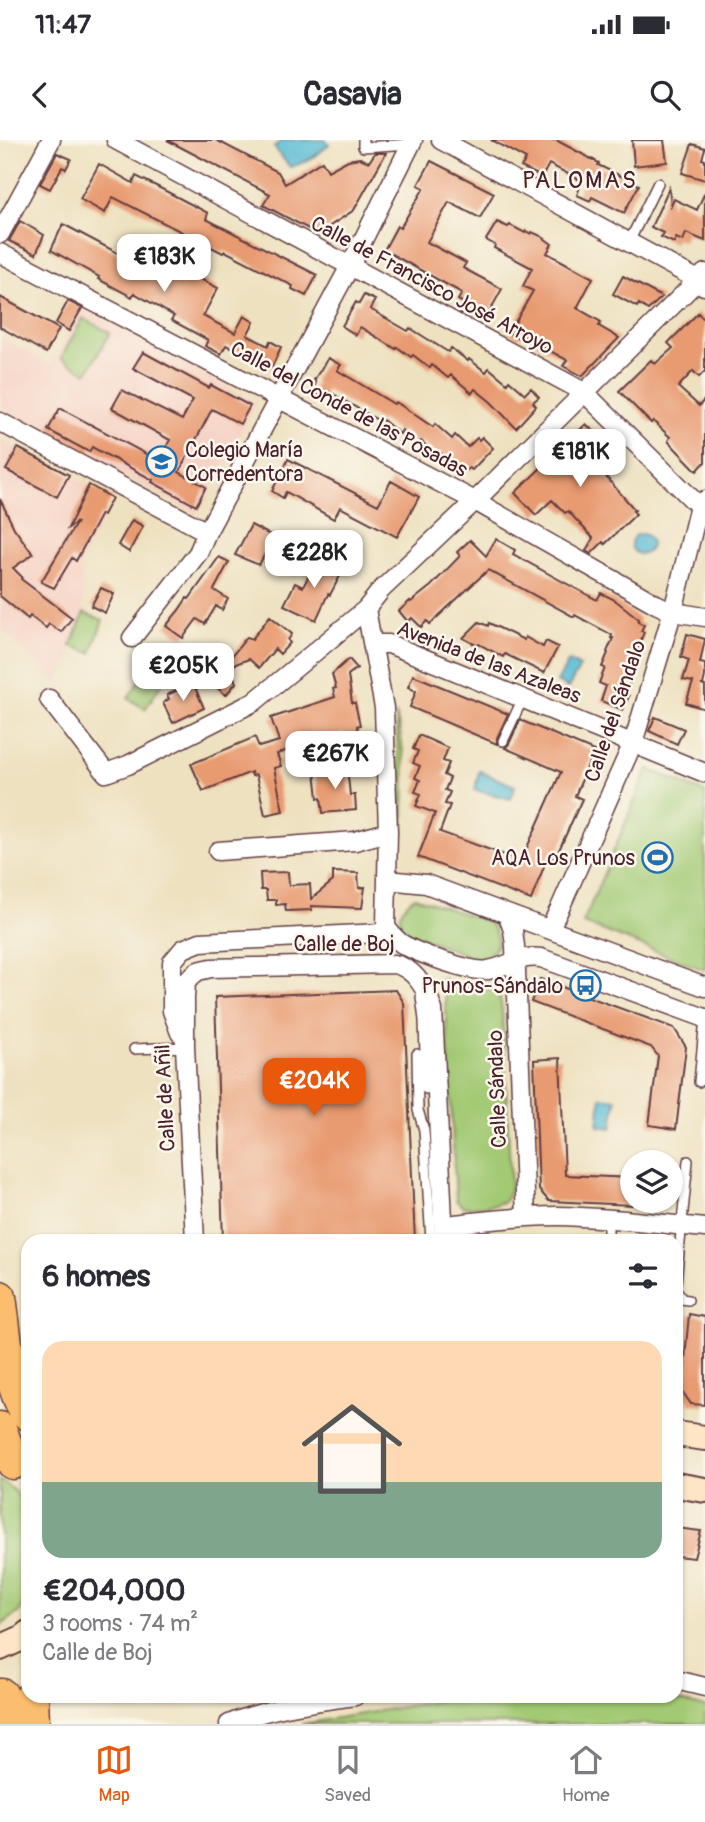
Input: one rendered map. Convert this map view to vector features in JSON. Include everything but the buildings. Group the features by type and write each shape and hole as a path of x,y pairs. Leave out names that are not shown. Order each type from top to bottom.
{"highway":[{"path":"0,1297 15,1389 21,1402"},
{"path":"0,1428 14,1465"},
{"path":"13,1705 33,1724"}],"main road":[{"path":"683,1435 705,1438"},
{"path":"683,1486 705,1490"},
{"path":"0,1648 21,1638"}],"street":[{"path":"0,234 51,140"},
{"name":"Calle de Francisco José Arroyo","path":"116,140 584,392 702,503"},
{"path":"49,699 106,773 128,765 254,702 366,609 381,590 703,280 441,140"},
{"path":"132,638 198,553 350,266 412,142"},
{"name":"Calle del Conde de las Posadas","path":"0,253 475,501 673,612"},
{"path":"0,422 207,532"},
{"name":"Calle del Sándalo","path":"546,928 555,919 633,743 673,612 702,503"},
{"path":"366,609 384,708 388,930 408,947 461,967 478,971 496,968 515,960 541,958 705,1018"},
{"path":"673,612 705,617"},
{"name":"Avenida de las Azaleas","path":"373,644 389,644 705,773"},
{"path":"218,851 355,841 388,832"},
{"path":"388,880 426,884 705,986"},
{"name":"Calle Sándalo","path":"507,914 513,930 515,960 526,1217"},
{"path":"185,1047 172,1011 172,962 191,944 380,933 388,930"},
{"path":"211,968 198,957 204,947 217,942"},
{"name":"Calle de Boj","path":"211,968 394,964 402,965 411,971 429,997 433,1010 440,1234"},
{"name":"Calle de Añil","path":"195,1234 185,998 186,982 198,971 211,968"},
{"path":"443,1234 455,1224 526,1217 608,1219 705,1228"},
{"path":"683,1682 705,1687"},
{"path":"229,1724 252,1715 312,1703"}],"lane":[{"path":"363,140 363,147 412,142"},
{"path":"629,242 657,183"},
{"path":"503,741 523,698"},
{"path":"411,971 421,992 426,1089"},
{"path":"699,1082 705,1018"},
{"path":"134,1049 185,1047"},
{"path":"417,1054 418,1110 424,1130 440,1234"},
{"path":"680,1234 688,1161"},
{"path":"608,1219 608,1234"},
{"path":"683,1299 688,1300"}],"shaded area":[{"name":"Colegio María Corredentora","path":"82,308 257,403 197,515 0,408 0,337 51,364"},
{"path":"0,438 112,498 81,562 84,613 71,646 72,657 57,685 0,628"}],"green space":[{"path":"83,318 110,333 87,373 61,358"},
{"path":"84,613 103,620 91,653 71,646"},
{"path":"153,660 170,671 145,709 128,698"},
{"path":"396,714 405,775 402,836"},
{"name":"AQA Los Prunos","path":"648,769 705,793 705,970 583,923"},
{"path":"415,897 488,922 496,934 497,945 494,950 476,959 405,931 400,921 401,912"},
{"path":"442,978 461,985 494,989 499,994 502,1008 511,1188 505,1201 495,1204 463,1207 456,1200 445,993 439,980"},
{"path":"0,1480 21,1499 21,1608 0,1626"},
{"path":"683,1702 705,1707 705,1724 302,1724 426,1703"}],"water":[{"path":"282,140 325,140 329,144 311,158 290,167 274,147"},
{"path":"637,534 645,534 651,544 645,554 637,554 631,548 631,540"},
{"path":"569,661 580,667 568,688 557,682"},
{"path":"479,771 515,786 511,799 475,790"},
{"path":"601,1097 616,1099 612,1128 598,1126"}],"place":[{"name":"Colegio María Corredentora","path":"162,462"},
{"name":"AQA Los Prunos","path":"658,858"},
{"name":"Prunos-Sándalo","path":"586,986"}],"district":[{"name":"PALOMAS","path":"580,180"}]}
